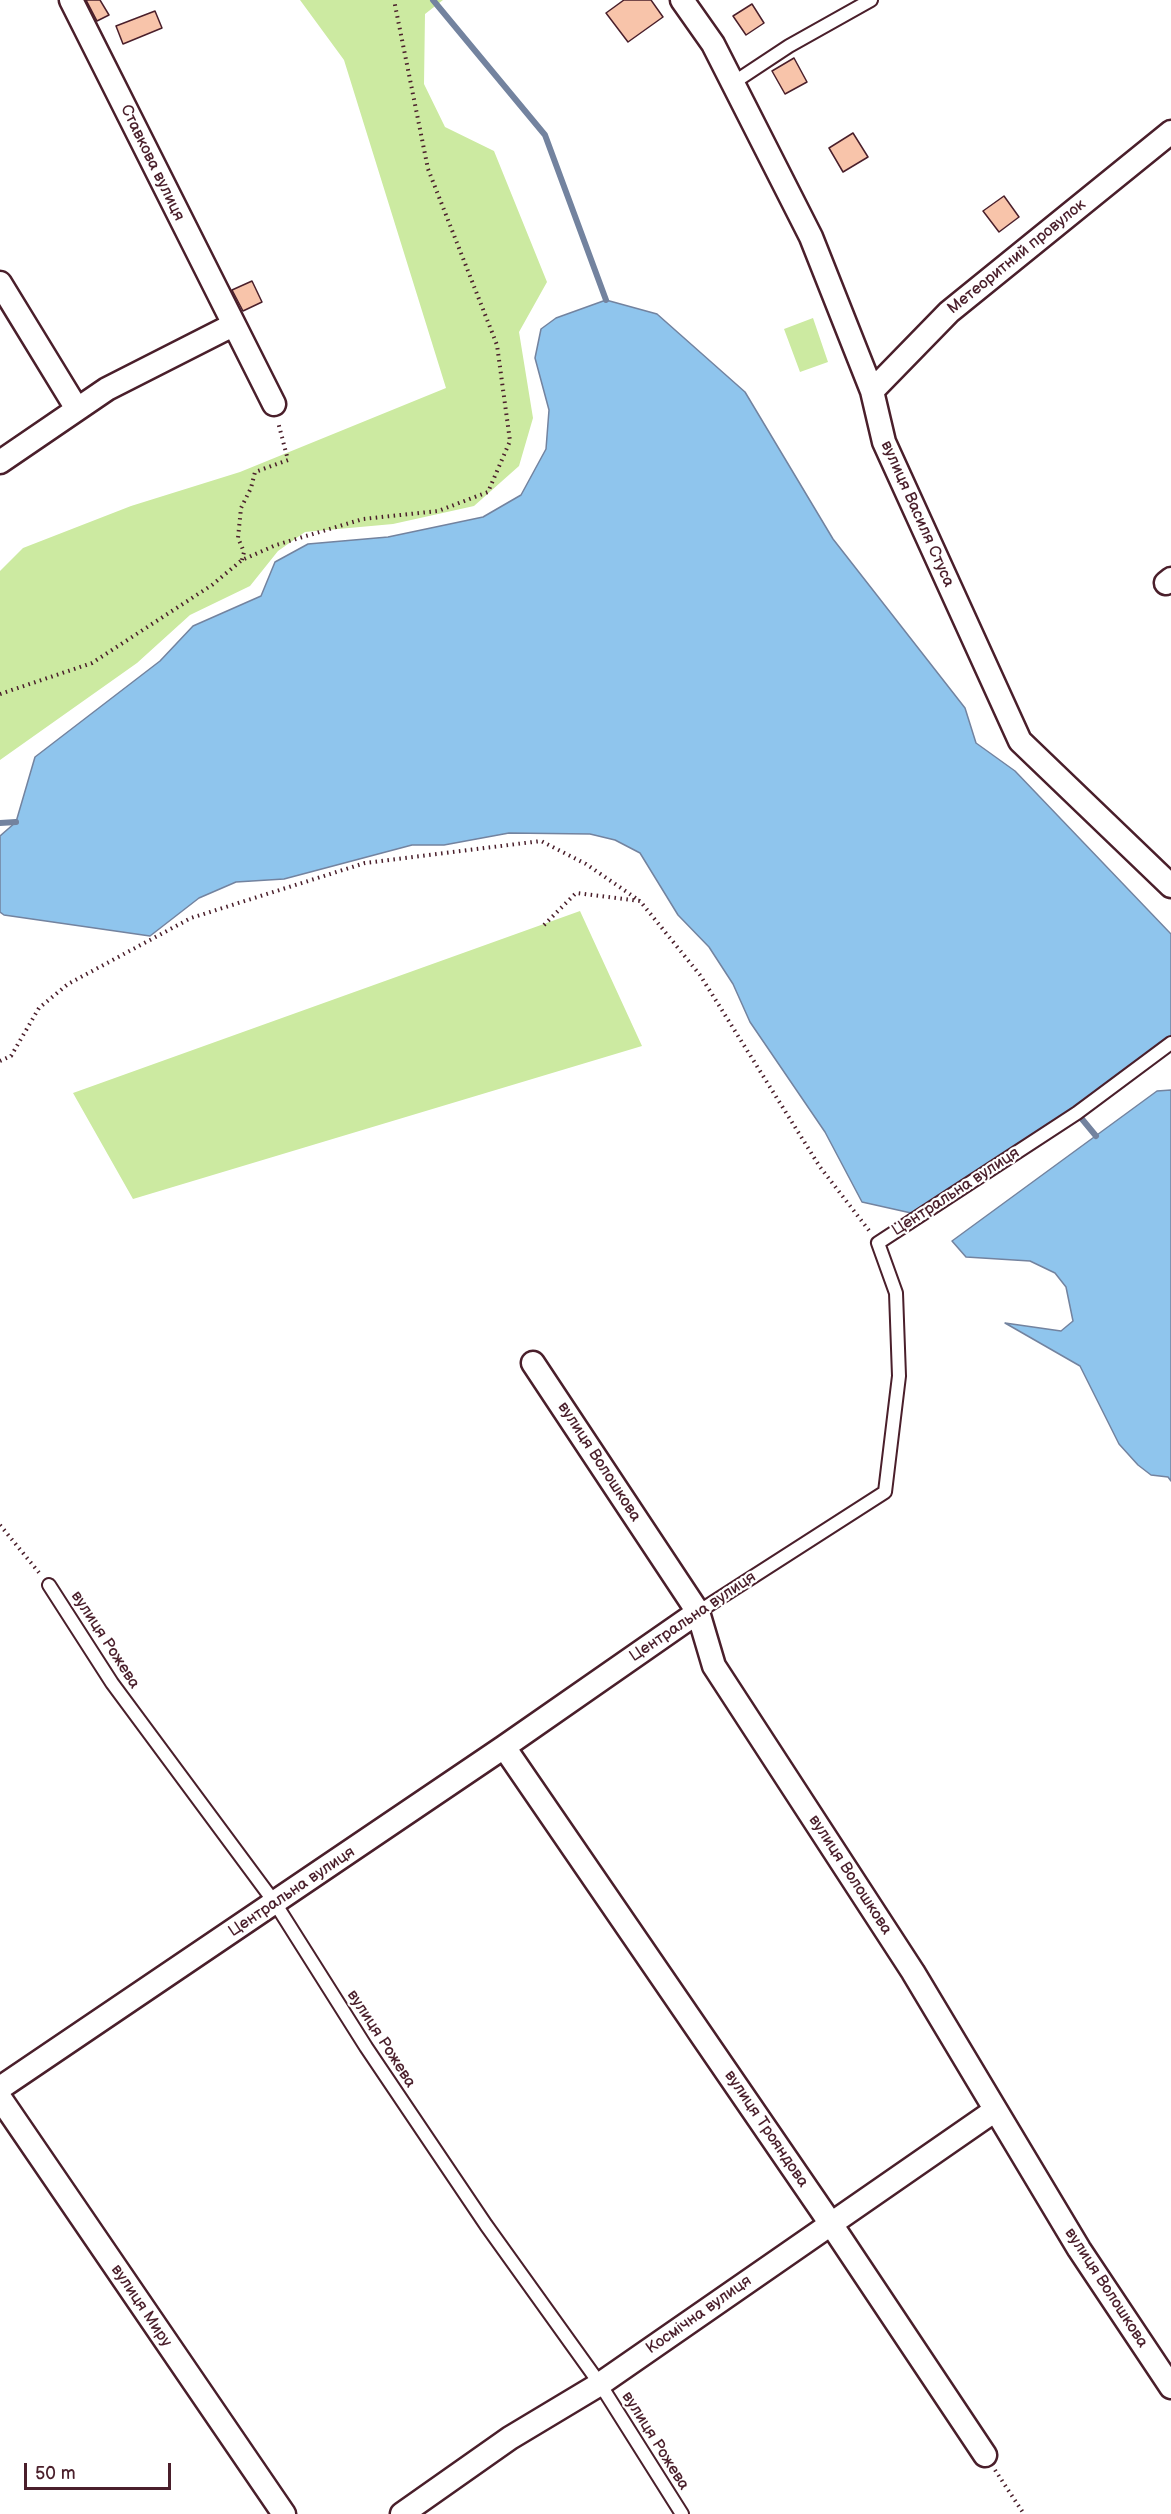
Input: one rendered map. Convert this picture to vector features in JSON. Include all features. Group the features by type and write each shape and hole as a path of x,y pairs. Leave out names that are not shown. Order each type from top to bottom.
{"street":[{"name":"Ставкова вулиця","path":"71,0 274,404"},
{"name":"вулиця Василя Стуса","path":"682,0 713,44 811,237 872,391 884,442 1020,741 1171,886"},
{"name":"Метеоритний провулок","path":"872,391 949,312 1171,132"},
{"path":"0,283 77,409"},
{"path":"0,462 106,389 233,325"},
{"name":"вулиця Волошкова","path":"534,1363 698,1612 714,1666 912,1972 1079,2249 1171,2387"},
{"name":"Центральна вулиця","path":"0,2088 275,1904 698,1612"},
{"name":"вулиця Трояндова","path":"504,1747 831,2224 985,2455"},
{"name":"вулиця Миру","path":"0,2098 284,2514"},
{"name":"Космічна вулиця","path":"402,2514 510,2438 600,2384 994,2111"}],"lane":[{"path":"733,83 789,46 871,0"},
{"name":"Центральна вулиця","path":"698,1612 885,1492 899,1376 896,1293 878,1243 1077,1113 1171,1043"},
{"name":"вулиця Рожева","path":"49,1585 112,1683 275,1904 366,2047 480,2215 600,2384 682,2514"}],"path":[{"path":"0,694 92,663 212,585 243,560 276,545 363,519 438,511 488,492 510,441 497,345 428,168 394,0"},
{"path":"243,560 244,552 238,538 241,508 251,488 255,472 288,460 274,404"},
{"path":"0,1061 10,1056 39,1008 68,984 191,918 365,863 541,841 586,864 640,901 700,975 820,1167 878,1243"},
{"path":"544,925 576,893 640,901"},
{"path":"0,1526 49,1585"},
{"path":"985,2455 1024,2514"}],"green space":[{"path":"300,0 443,0 425,14 424,84 445,127 494,151 547,282 519,332 533,418 519,466 474,506 393,524 305,532 278,551 250,586 190,615 137,663 0,760 0,571 23,548 131,506 240,472 446,388 344,60"},
{"path":"813,318 828,362 800,372 784,329"},
{"path":"580,911 642,1046 133,1199 73,1093"}],"water":[{"path":"606,300 657,314 745,392 833,539 965,708 976,743 1015,771 1171,934 1171,1038 1077,1113 920,1215 862,1202 825,1132 750,1022 733,984 709,947 678,915 640,853 615,840 590,834 509,833 444,845 412,845 284,879 236,882 199,898 150,936 4,915 0,912 0,836 16,822 35,757 160,661 193,626 261,596 275,562 308,544 388,537 483,517 521,495 546,449 549,410 535,358 541,329 556,318"},
{"path":"1171,1090 1171,1481 1168,1477 1151,1475 1138,1465 1119,1444 1080,1366 1005,1323 1061,1331 1073,1321 1066,1287 1055,1273 1030,1261 966,1257 952,1241 1157,1091"}],"building":[{"path":"86,0 100,0 109,15 97,21"},
{"path":"624,0 651,0 663,17 628,42 606,13"},
{"path":"752,4 764,23 746,35 733,16"},
{"path":"155,11 162,28 123,44 116,26"},
{"path":"794,58 807,82 785,94 772,71"},
{"path":"853,133 868,157 843,172 829,148"},
{"path":"1004,196 1019,217 999,232 983,211"},
{"path":"252,281 262,302 243,311 232,290"}],"waterway":[{"path":"433,0 545,135 606,300"},
{"path":"0,823 16,822"},
{"path":"1077,1113 1096,1136"}]}
